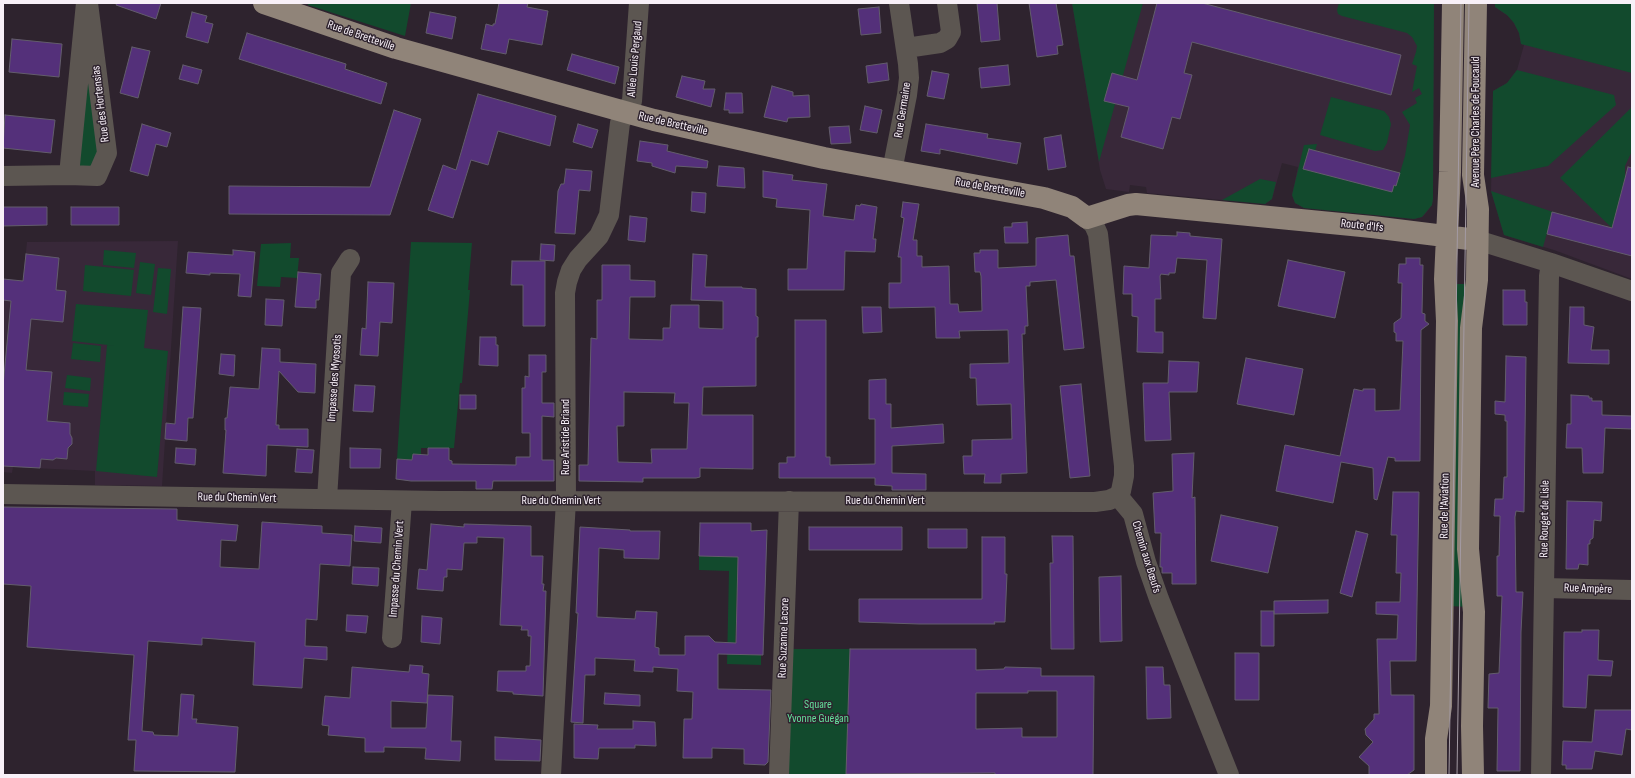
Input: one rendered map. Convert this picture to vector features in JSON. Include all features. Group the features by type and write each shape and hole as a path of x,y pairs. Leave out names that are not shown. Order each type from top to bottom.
{"main road":[{"name":"Rue de Bretteville","path":"264,3 396,48 625,113 816,157 1044,198 1072,207 1087,218"},
{"name":"Avenue Père Charles de Foucauld","path":"1448,237 1453,3"},
{"name":"Avenue Père Charles de Foucauld","path":"1476,3 1473,175 1478,209 1477,240"},
{"name":"Route d'Ifs","path":"1087,218 1128,205 1136,204 1372,227 1477,240"},
{"name":"Rue de l'Aviation","path":"1436,775 1436,739 1441,706 1442,675 1447,321 1445,279 1448,237"},
{"name":"Rue de l'Aviation","path":"1472,775 1474,612 1468,549 1471,328 1477,280 1477,240"}],"street":[{"name":"Rue des Hortensias","path":"69,175 87,3"},
{"name":"Rue des Hortensias","path":"3,176 97,176 106,153 87,3"},
{"name":"Allée Louis Pergaud","path":"625,113 632,101 639,3"},
{"name":"Rue Germaine","path":"892,171 907,95 908,71 899,3"},
{"path":"906,48 940,43 947,39 951,32 947,3"},
{"name":"Rue Aristide Briand","path":"551,775 566,500 565,293 571,270 578,259 599,236 609,215 620,123 625,113"},
{"path":"1087,218 1094,225 1098,234 1124,466 1123,485 1118,496"},
{"name":"Route d'Ifs","path":"1477,240 1551,263 1632,291"},
{"name":"Impasse des Myosotis","path":"327,500 341,273 350,259"},
{"name":"Rue Rouget de Lisle","path":"1541,775 1549,276 1551,263"},
{"name":"Rue du Chemin Vert","path":"3,494 402,501 566,500 1100,502 1118,496"},
{"name":"Chemin aux Bœufs","path":"1118,496 1133,514 1146,562 1159,599 1229,775"},
{"name":"Impasse du Chemin Vert","path":"392,638 402,501"},
{"name":"Rue Suzanne Lacore","path":"779,775 789,501"},
{"name":"Rue Ampère","path":"1544,588 1632,590"}],"shaded area":[{"path":"1072,3 1434,3 1432,205 1422,217 1414,219 1304,208 1295,203 1292,195 1298,167 1282,163 1272,199 1265,204 1147,193 1146,187 1130,185 1129,192 1106,189 1100,170"},
{"path":"1495,3 1632,3 1632,279 1554,250 1504,235 1491,191 1493,91 1507,83 1517,70 1524,45 1521,44 1519,33 1511,18 1495,7"},
{"path":"178,241 162,486 95,485 95,471 13,467 12,473 3,472 3,285 25,287 23,279 27,242"}],"green space":[{"path":"308,3 411,3 405,36 308,5"},
{"path":"1072,3 1143,3 1099,162"},
{"path":"1339,3 1434,3 1433,199 1432,205 1422,217 1414,219 1304,208 1295,203 1292,195 1304,145 1317,144 1315,151 1309,149 1304,169 1396,186 1405,156 1410,125 1402,112 1417,103 1415,98 1422,94 1419,88 1412,92 1417,66 1412,64 1417,46 1412,37 1407,33 1342,16 1338,14 1337,10"},
{"path":"1495,3 1632,3 1632,73 1521,44 1519,33 1514,23 1507,15 1495,7"},
{"path":"84,56 101,154 95,170 74,165"},
{"path":"1517,70 1614,95 1616,105 1548,166 1491,178 1493,91 1507,83"},
{"path":"1331,97 1384,111 1389,117 1391,124 1387,143 1383,150 1375,151 1320,135"},
{"path":"1632,107 1632,151 1625,166 1625,178 1612,228 1560,178"},
{"path":"1260,179 1276,182 1272,199 1265,204 1222,200"},
{"path":"1491,191 1553,212 1543,247 1504,235"},
{"path":"411,242 472,243 468,290 470,290 462,383 460,383 454,448 421,448 421,455 413,454 412,460 397,459"},
{"path":"291,243 290,258 299,258 297,278 281,277 280,287 257,286 261,244"},
{"path":"104,250 136,253 134,268 103,265"},
{"path":"140,262 155,264 151,295 136,293"},
{"path":"85,265 134,270 131,296 83,291"},
{"path":"158,268 171,269 167,314 153,312"},
{"path":"1449,284 1472,284 1470,607 1448,606"},
{"path":"76,304 148,310 144,348 168,351 157,477 96,471 107,345 117,346 72,341"},
{"path":"73,343 101,346 100,362 71,359"},
{"path":"67,375 91,378 90,391 65,388"},
{"path":"64,392 89,394 88,407 63,405"},
{"path":"699,556 738,557 735,654 761,655 761,665 727,664 729,571 699,570"},
{"name":"Square Yvonne Guégan","path":"789,649 850,649 846,774 785,774"}],"building":[{"path":"117,3 161,3 156,19 116,5"},
{"path":"499,3 528,3 527,7 548,11 542,45 509,39 506,54 481,49 486,24 493,26 493,24 495,24"},
{"path":"977,3 997,3 1000,40 981,42"},
{"path":"1029,3 1056,3 1063,45 1057,46 1058,54 1037,57"},
{"path":"1157,3 1202,3 1401,55 1391,95 1192,42 1184,73 1192,75 1180,119 1172,117 1163,149 1121,137 1129,107 1104,101 1112,73 1137,80"},
{"path":"879,7 881,33 861,35 858,9"},
{"path":"192,12 207,16 205,22 213,24 208,43 186,37"},
{"path":"430,12 456,17 452,39 426,33"},
{"path":"247,33 346,64 345,69 387,83 381,104 239,59"},
{"path":"12,39 62,44 59,77 9,72"},
{"path":"132,47 150,51 138,98 120,93"},
{"path":"572,54 619,67 615,84 567,70"},
{"path":"887,63 889,80 868,83 866,66"},
{"path":"183,65 202,70 198,84 179,79"},
{"path":"1008,65 1010,85 981,88 979,68"},
{"path":"932,71 949,74 944,99 927,96"},
{"path":"682,76 705,81 703,89 715,89 711,107 676,97"},
{"path":"772,86 793,92 793,96 809,95 810,117 788,118 787,122 764,117"},
{"path":"726,93 742,93 743,113 729,113 729,110 724,110"},
{"path":"478,94 556,116 550,146 498,131 488,165 471,160 453,218 428,210 443,165 456,170"},
{"path":"865,106 882,110 877,133 860,130"},
{"path":"394,110 421,119 390,215 229,214 229,186 370,187"},
{"path":"5,115 55,120 51,153 3,148"},
{"path":"142,124 171,133 167,147 156,144 148,176 130,171"},
{"path":"578,124 598,130 592,148 573,142"},
{"path":"926,124 988,134 987,138 1021,143 1017,164 940,149 940,154 921,151"},
{"path":"849,126 851,143 831,144 829,127"},
{"path":"1061,135 1066,167 1048,170 1044,138"},
{"path":"640,141 668,145 667,151 708,161 707,168 676,166 675,173 652,166 652,163 637,161"},
{"path":"1309,149 1400,173 1396,186 1394,185 1392,192 1303,169"},
{"path":"719,166 744,168 745,188 717,186"},
{"path":"1628,167 1632,168 1632,256 1547,234 1552,212 1612,228"},
{"path":"566,169 592,171 590,191 579,190 575,234 555,233 558,191 561,184 564,184"},
{"path":"763,171 793,175 792,180 827,184 823,216 854,220 856,205 860,206 861,204 877,207 873,239 876,239 875,252 845,251 844,290 788,290 788,269 807,269 810,210 776,207 777,199 763,197"},
{"path":"692,192 706,193 705,213 691,211"},
{"path":"903,202 919,204 913,240 917,240 917,256 922,256 922,267 949,266 950,304 958,304 959,312 982,311 981,276 980,272 975,272 974,253 980,253 980,250 998,250 998,268 1036,266 1036,238 1068,235 1070,256 1074,256 1084,348 1064,350 1056,280 1030,282 1030,286 1026,286 1028,326 1025,326 1025,334 1022,334 1027,473 1001,474 1001,483 984,483 985,474 964,474 963,456 972,456 972,440 1012,439 1011,404 977,405 976,378 970,378 970,364 1009,363 1008,330 959,331 960,338 936,338 935,307 889,308 889,283 901,283 901,257 898,257 904,218 901,217"},
{"path":"3,207 47,207 47,225 3,226"},
{"path":"71,207 119,207 119,225 71,225"},
{"path":"630,216 647,218 645,242 628,240"},
{"path":"1027,222 1028,243 1005,243 1004,227 1012,227 1012,223"},
{"path":"1177,232 1190,233 1190,236 1222,239 1216,319 1203,318 1207,260 1177,258 1175,273 1169,273 1169,275 1161,274 1161,299 1155,299 1155,332 1163,332 1163,353 1137,352 1138,317 1132,316 1132,294 1123,294 1124,266 1149,268 1151,235 1177,236"},
{"path":"541,244 555,245 554,261 540,260"},
{"path":"233,250 255,252 251,297 238,296 240,274 210,273 210,275 186,273 188,252 233,255"},
{"path":"26,254 59,258 56,290 66,291 63,322 31,319 26,370 52,372 47,421 70,423 70,434 72,438 72,444 68,448 67,459 41,459 40,468 3,466 3,386 11,301 3,300 3,279 23,281"},
{"path":"693,254 707,255 705,287 742,287 756,289 758,337 756,337 756,386 703,387 702,415 753,415 753,469 700,468 700,477 696,478 643,478 643,482 579,481 579,465 588,465 591,338 597,339 597,300 602,300 602,265 630,265 630,280 655,281 655,297 630,297 629,339 663,340 663,328 670,328 671,305 699,305 699,328 723,329 723,301 691,300","holes":["624,392 675,393 674,403 689,403 687,449 651,449 652,463 618,462 617,426 624,426"]},
{"path":"1406,258 1420,258 1420,265 1423,265 1422,313 1425,314 1425,321 1429,324 1421,330 1420,461 1395,461 1395,458 1388,457 1377,500 1374,499 1373,468 1341,462 1333,503 1276,491 1285,445 1340,456 1354,389 1363,391 1363,389 1375,389 1375,411 1400,410 1403,341 1396,341 1394,323 1401,318 1402,283 1398,283 1399,264 1406,264"},
{"path":"1288,260 1345,272 1335,318 1278,306"},
{"path":"512,261 545,261 545,326 523,326 523,285 511,285"},
{"path":"298,272 321,274 319,300 316,300 316,308 295,307"},
{"path":"368,282 394,283 392,323 380,322 378,356 360,355 362,328 366,329"},
{"path":"1503,290 1525,290 1525,302 1527,302 1527,325 1503,325"},
{"path":"266,299 284,300 282,326 265,325"},
{"path":"183,307 201,308 193,418 188,418 187,441 165,439 166,423 175,424"},
{"path":"862,307 881,307 882,332 863,333"},
{"path":"1570,307 1584,307 1584,325 1594,327 1591,350 1609,350 1609,364 1568,363"},
{"path":"795,320 826,320 826,457 830,457 830,465 875,464 875,419 869,419 869,380 886,379 886,404 891,404 891,428 943,424 944,443 892,446 892,473 926,474 926,490 892,490 892,486 875,485 875,478 779,478 779,463 787,463 787,457 795,457"},
{"path":"480,337 496,337 496,345 498,345 498,366 479,365"},
{"path":"262,348 280,349 280,362 316,364 315,393 298,392 279,371 276,425 279,425 279,429 308,429 308,447 267,445 266,476 223,473 226,430 225,418 227,418 230,387 259,389"},
{"path":"221,354 235,355 234,376 219,374"},
{"path":"529,355 546,355 546,372 542,372 542,403 554,403 554,417 542,416 542,460 554,460 554,481 493,481 492,489 476,489 476,481 411,481 396,479 397,459 412,460 413,454 428,455 428,448 449,448 449,460 452,461 452,464 516,465 516,457 530,457 530,433 522,433 522,388 525,388 525,376 529,377"},
{"path":"1506,356 1526,357 1524,512 1516,511 1515,517 1516,592 1523,592 1521,632 1520,771 1497,771 1498,708 1488,708 1489,674 1499,673 1502,596 1497,596 1497,556 1499,556 1500,516 1494,516 1495,499 1503,499 1504,477 1507,477 1507,421 1505,421 1505,415 1495,414 1495,401 1505,402"},
{"path":"1246,358 1303,369 1294,415 1237,404"},
{"path":"1169,361 1199,362 1197,392 1169,392 1171,440 1145,441 1143,383 1168,383"},
{"path":"1081,384 1090,476 1070,478 1060,386"},
{"path":"355,385 375,386 373,412 353,411"},
{"path":"460,395 476,395 476,409 460,409"},
{"path":"1571,395 1589,396 1589,398 1592,398 1592,401 1602,401 1602,415 1632,416 1632,429 1605,428 1603,473 1583,473 1582,448 1566,448 1567,424 1571,424"},
{"path":"176,448 196,449 195,465 175,463"},
{"path":"350,448 381,449 380,468 350,468"},
{"path":"297,449 314,450 312,473 295,472"},
{"path":"1194,453 1192,498 1195,497 1196,584 1172,584 1172,573 1162,573 1162,567 1160,567 1161,533 1155,533 1153,493 1173,491 1172,454"},
{"path":"1393,492 1419,492 1416,661 1390,661 1391,695 1414,695 1414,770 1407,775 1369,775 1369,766 1359,757 1373,742 1366,735 1365,729 1374,719 1374,714 1379,714 1377,639 1397,639 1398,615 1376,614 1376,602 1400,602 1401,573 1396,573 1397,535 1391,535"},
{"path":"1567,501 1602,502 1601,521 1594,520 1593,538 1590,540 1590,544 1588,544 1588,565 1579,564 1578,569 1566,569"},
{"path":"3,507 177,509 177,520 238,525 236,541 221,540 220,567 259,569 262,522 322,526 322,533 352,535 350,566 320,564 317,620 306,619 305,646 327,647 327,660 304,658 302,688 253,685 255,642 202,638 202,645 148,641 142,731 153,732 154,735 178,736 181,694 194,695 192,719 197,719 196,723 238,727 235,772 134,771 136,740 128,740 134,655 27,647 31,586 3,584"},
{"path":"1221,515 1278,527 1268,573 1211,561"},
{"path":"700,523 751,523 751,531 767,530 763,655 718,654 718,689 771,690 768,762 765,765 744,764 744,749 712,748 712,758 683,758 684,719 692,719 693,692 677,691 678,669 653,667 653,672 634,671 635,660 595,658 595,675 585,675 583,723 571,722 578,613 576,613 580,527 630,531 660,531 659,559 624,558 624,550 599,548 597,617 635,619 636,611 657,612 655,647 659,648 659,655 685,655 685,636 709,636 715,642 736,643 738,557 699,556"},
{"path":"431,524 464,527 464,524 531,526 531,556 543,556 542,584 544,584 543,591 546,591 543,696 513,694 513,692 497,691 498,671 526,671 526,666 530,666 531,636 528,636 528,630 521,630 522,626 500,625 504,538 477,537 477,543 464,543 462,570 447,569 447,577 444,577 443,591 417,589 419,569 427,570"},
{"path":"355,526 382,528 381,543 354,541"},
{"path":"809,527 902,527 902,550 809,550"},
{"path":"928,529 967,529 967,548 928,548"},
{"path":"1356,531 1368,534 1352,597 1340,593"},
{"path":"1052,536 1073,536 1074,649 1051,649 1050,563 1053,563"},
{"path":"982,537 1005,537 1005,574 1007,574 1005,622 994,622 995,624 919,624 859,622 859,599 982,599"},
{"path":"353,567 379,568 378,586 352,584"},
{"path":"1121,576 1122,641 1100,642 1099,577"},
{"path":"1328,600 1328,613 1274,614 1274,601"},
{"path":"1261,611 1274,611 1274,646 1261,646"},
{"path":"347,615 368,616 366,633 346,631"},
{"path":"422,616 442,618 440,644 421,642"},
{"path":"1582,630 1599,630 1598,660 1613,661 1611,676 1588,675 1586,708 1563,707 1564,632 1582,632"},
{"path":"850,649 976,649 976,670 1004,669 1005,667 1041,668 1041,676 1094,676 1093,775 995,775 995,773 846,774","holes":["1028,691 1057,691 1057,737 1022,737 1022,728 976,729 976,693 1028,693"]},
{"path":"1235,653 1259,653 1259,700 1235,700"},
{"path":"410,665 423,666 422,673 429,674 427,703 391,701 391,728 426,728 428,695 453,696 451,741 461,741 460,761 425,759 426,748 384,747 384,752 365,752 365,738 328,735 329,726 322,725 325,696 350,698 352,667 409,672"},
{"path":"1146,667 1163,667 1164,685 1170,685 1171,718 1147,719"},
{"path":"605,693 640,695 640,706 604,704"},
{"path":"1595,710 1632,710 1632,730 1626,729 1622,755 1595,751 1592,769 1566,769 1566,765 1562,765 1563,741 1592,742"},
{"path":"633,721 655,722 656,746 635,745 635,748 599,748 598,759 574,758 574,724 598,725 597,729 633,729"},
{"path":"495,737 541,740 540,761 495,760"}],"tram line":[{"path":"1449,775 1461,3"},
{"path":"1457,775 1469,3"}]}
